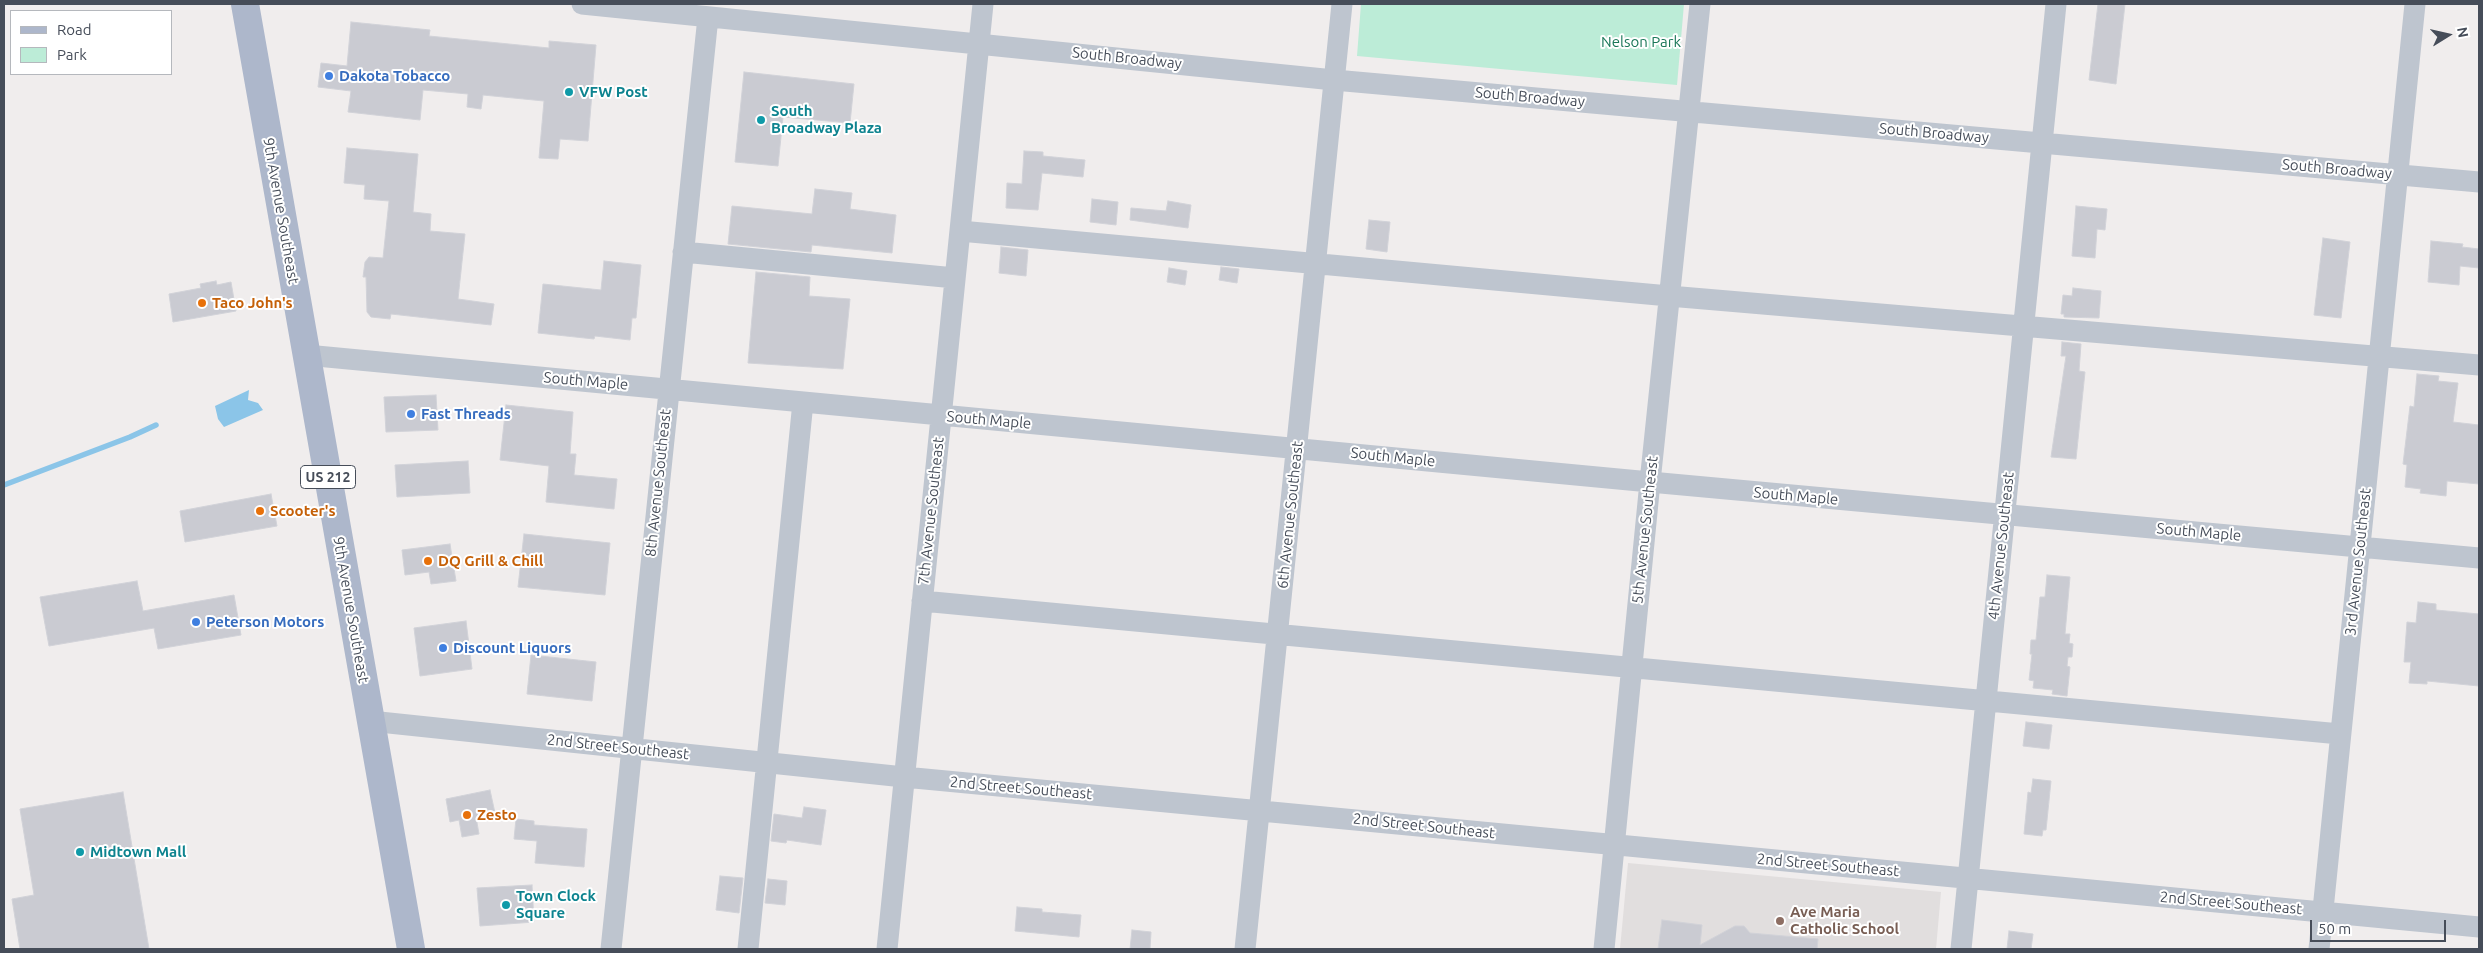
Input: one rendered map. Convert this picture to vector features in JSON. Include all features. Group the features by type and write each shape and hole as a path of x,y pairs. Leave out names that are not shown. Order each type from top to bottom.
{"main road":[{"name":"9th Avenue Southeast","path":"246,4 411,949"}],"street":[{"name":"South Broadway","path":"582,4 708,17 748,12 980,43 1334,80 1689,110 2479,182"},
{"name":"7th Avenue Southeast","path":"887,949 940,416 984,4"},
{"name":"6th Avenue Southeast","path":"1245,949 1342,4"},
{"name":"5th Avenue Southeast","path":"1604,949 1700,4"},
{"name":"4th Avenue Southeast","path":"1960,949 2056,4"},
{"name":"3rd Avenue Southeast","path":"2319,949 2415,4"},
{"name":"8th Avenue Southeast","path":"611,949 708,17"},
{"path":"960,231 2023,328 2379,355 2479,365"},
{"path":"683,252 955,278"},
{"name":"South Maple","path":"306,355 940,416 2479,558"},
{"path":"748,949 803,402"},
{"path":"922,601 2340,734"},
{"name":"2nd Street Southeast","path":"370,721 904,777 2479,927"}],"shaded area":[{"name":"Ave Maria Catholic School","path":"1628,863 1941,892 1936,949 1620,949"}],"green space":[{"name":"Nelson Park","path":"1361,4 1684,4 1677,85 1357,56"}],"water":[{"path":"249,390 248,400 258,403 263,410 224,427 218,419 215,406"}],"building":[{"path":"2098,4 2125,4 2116,84 2089,80"},
{"path":"351,22 430,30 429,36 549,48 549,41 596,45 588,141 560,139 558,159 539,158 544,101 483,95 481,109 467,107 468,94 423,90 420,120 348,112 351,91 318,87 321,63 347,66"},
{"name":"South Broadway Plaza","path":"744,72 854,84 850,123 783,117 778,166 735,162"},
{"path":"347,148 418,154 413,212 431,214 430,231 465,234 458,299 494,304 491,325 391,314 390,319 371,317 367,312 366,277 363,277 365,262 369,257 383,258 389,201 364,199 365,185 344,183"},
{"path":"1024,151 1043,152 1043,156 1085,160 1083,177 1042,173 1038,210 1006,208 1007,183 1022,184"},
{"path":"815,189 852,193 850,209 896,215 892,253 812,245 811,252 728,244 732,206 812,214"},
{"path":"1092,199 1118,202 1116,225 1090,222"},
{"path":"1168,201 1191,205 1188,228 1130,220 1131,208 1166,211"},
{"path":"2076,206 2107,209 2105,230 2097,229 2095,258 2072,256"},
{"path":"1369,220 1390,222 1387,252 1366,249"},
{"path":"2323,238 2350,242 2341,318 2314,315"},
{"path":"2431,241 2463,244 2462,247 2479,249 2479,268 2460,266 2459,285 2428,282"},
{"path":"1001,247 1028,250 1026,276 999,273"},
{"path":"604,261 641,265 636,318 632,318 630,340 595,336 594,339 538,333 543,284 601,290"},
{"path":"1221,267 1239,269 1237,283 1219,280"},
{"path":"1169,268 1187,271 1185,285 1167,282"},
{"path":"756,272 810,277 809,296 850,299 843,369 748,363"},
{"name":"Taco John's","path":"216,281 217,285 231,282 236,311 173,322 169,294 201,288 200,284"},
{"path":"2073,288 2101,291 2099,318 2064,317 2064,314 2061,314 2063,295 2072,296"},
{"path":"2062,342 2081,344 2079,371 2085,372 2076,459 2051,457 2066,356 2061,356"},
{"path":"2417,374 2439,376 2438,381 2458,383 2453,422 2479,425 2479,484 2447,481 2446,496 2420,493 2421,489 2405,487 2407,465 2403,464 2410,406 2414,407"},
{"name":"Fast Threads","path":"436,395 438,430 386,432 384,397"},
{"path":"506,405 573,412 570,454 576,454 574,475 617,479 614,509 546,502 549,466 500,460"},
{"path":"468,461 470,493 397,497 395,465"},
{"path":"271,494 277,526 185,542 180,511"},
{"path":"524,534 610,543 605,595 518,587"},
{"name":"DQ Grill & Chill","path":"450,544 456,581 431,584 429,572 405,575 402,550"},
{"path":"2047,575 2070,577 2065,634 2070,634 2069,643 2073,644 2072,657 2068,657 2067,666 2070,667 2067,696 2052,694 2053,690 2033,688 2034,681 2029,680 2032,654 2030,654 2031,640 2036,640 2040,597 2045,597"},
{"path":"137,581 143,611 234,595 241,635 158,649 154,628 49,646 40,597"},
{"path":"2418,602 2436,604 2436,610 2479,614 2479,686 2427,681 2427,684 2409,683 2411,662 2404,662 2407,622 2416,623"},
{"name":"Discount Liquors","path":"466,621 472,669 420,676 414,628"},
{"path":"531,655 596,662 592,701 527,694"},
{"path":"2026,722 2052,725 2049,749 2023,746"},
{"path":"2033,779 2051,781 2046,830 2043,830 2042,836 2024,834 2028,792 2031,793"},
{"name":"Zesto","path":"490,790 495,813 476,817 479,834 462,837 459,820 450,822 446,799"},
{"name":"Midtown Mall","path":"123,792 149,949 20,949 12,899 34,895 20,809"},
{"path":"804,807 826,810 821,845 787,840 786,843 771,841 774,814 802,818"},
{"path":"516,819 534,821 534,825 587,829 584,867 535,863 537,841 514,839"},
{"path":"720,876 743,878 739,913 716,910"},
{"path":"768,879 787,881 785,905 765,903"},
{"name":"Town Clock Square","path":"532,885 534,922 480,926 477,888"},
{"path":"1017,907 1042,909 1042,912 1081,915 1079,937 1015,931"},
{"path":"1662,920 1702,925 1700,945 1735,926 1744,926 1750,933 1818,939 1817,949 1658,949"},
{"path":"1132,930 1151,932 1150,949 1130,949"},
{"path":"2009,931 2033,934 2031,949 2007,949"}],"waterway":[{"path":"4,485 130,437 156,425"}],"place":[{"name":"Dakota Tobacco","path":"329,76"},
{"name":"VFW Post","path":"569,92"},
{"name":"South Broadway Plaza","path":"761,120"},
{"name":"Taco John's","path":"202,303"},
{"name":"Fast Threads","path":"411,414"},
{"name":"Scooter's","path":"260,511"},
{"name":"DQ Grill & Chill","path":"428,561"},
{"name":"Peterson Motors","path":"196,622"},
{"name":"Discount Liquors","path":"443,648"},
{"name":"Zesto","path":"467,815"},
{"name":"Midtown Mall","path":"80,852"},
{"name":"Town Clock Square","path":"506,905"},
{"name":"Ave Maria Catholic School","path":"1780,921"}]}
